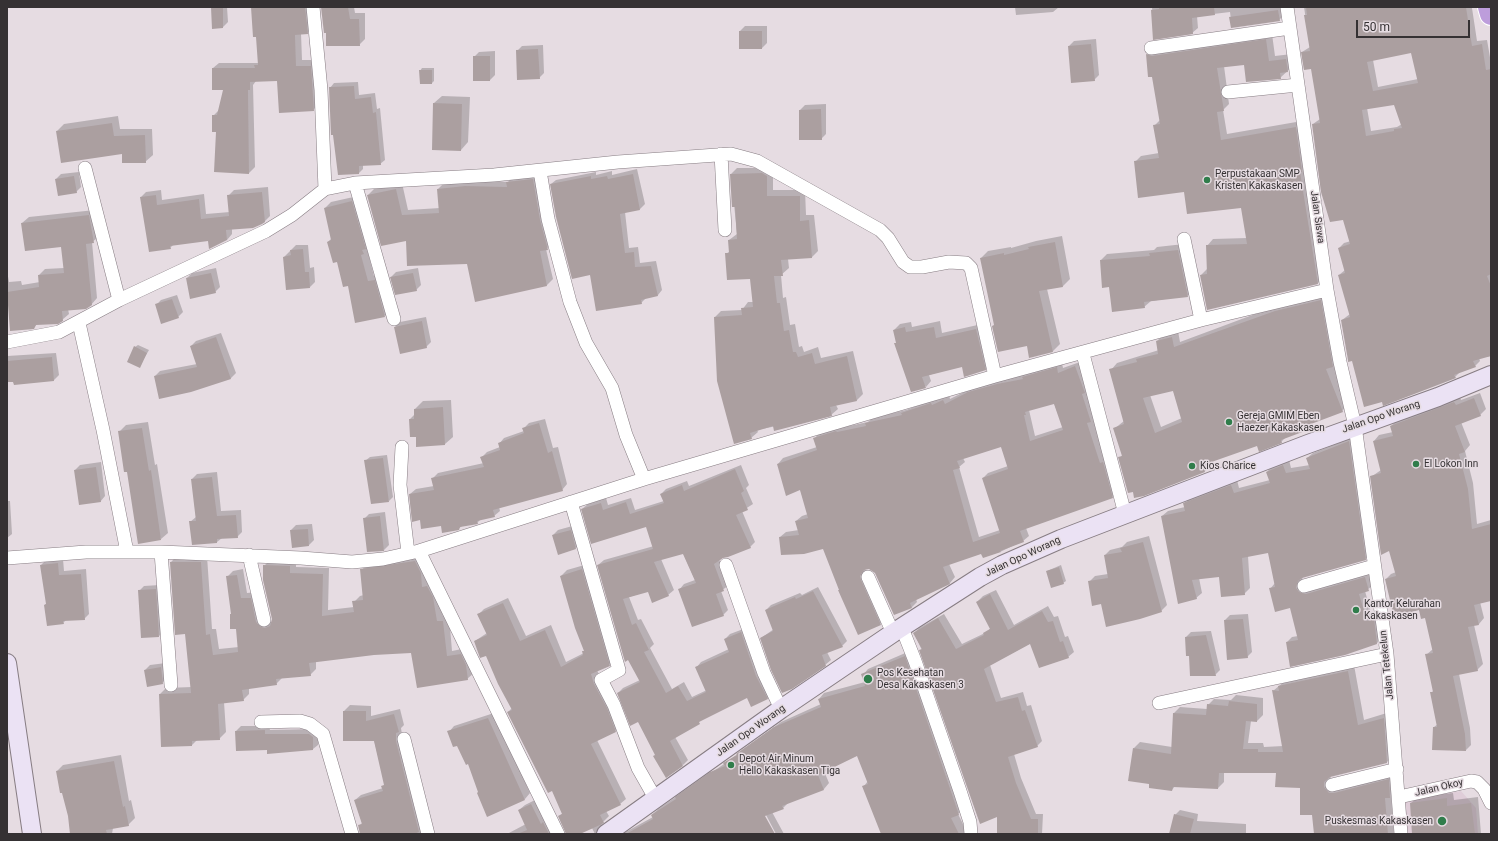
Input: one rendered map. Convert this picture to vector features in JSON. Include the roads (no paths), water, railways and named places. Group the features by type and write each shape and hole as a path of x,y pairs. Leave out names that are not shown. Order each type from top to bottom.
{"highway":[{"path":"1489,7 1491,14"}],"street":[{"path":"313,7 321,90 325,189"},
{"name":"Jalan Siswa","path":"1287,7 1327,290 1340,362 1356,426"},
{"path":"1151,48 1290,28"},
{"path":"1228,92 1298,85"},
{"path":"721,154 725,230"},
{"path":"7,342 59,332 79,323 119,300 266,231 292,215 325,189 355,184 540,171 618,162 721,154 745,156 757,161 880,230 888,238 903,262 910,267 922,267 949,262 966,263 971,268 995,376"},
{"path":"85,168 119,300"},
{"path":"540,171 548,219 570,302 586,343 612,388 626,435 644,479"},
{"path":"355,184 394,319"},
{"path":"1184,239 1201,320"},
{"path":"7,558 86,552 161,552 249,555 352,562 414,552 644,479 995,376 1083,354 1201,320 1327,290"},
{"path":"79,323 103,430 127,552"},
{"path":"1083,354 1125,514"},
{"name":"Jalan Opo Worang","path":"606,834 781,710 897,631 980,577 1002,565 1061,539 1125,514 1356,426 1438,397 1491,375"},
{"name":"Jalan Tetekelun","path":"1356,426 1387,654 1401,834"},
{"path":"402,447 400,485 414,552 558,834"},
{"path":"571,502 619,670 601,680 614,705 638,768 655,798"},
{"path":"161,552 172,685"},
{"path":"249,555 264,620"},
{"path":"726,565 764,674 781,710"},
{"path":"1304,586 1374,566"},
{"path":"868,577 897,631 916,661 970,822 971,834"},
{"path":"1159,703 1387,654"},
{"path":"7,663 32,834"},
{"path":"261,722 300,721 310,724 323,734 352,834"},
{"path":"404,739 428,834"},
{"path":"1332,785 1397,769"},
{"name":"Jalan Okoy","path":"1399,797 1471,781 1477,782 1484,789 1491,803"}],"place":[{"name":"Perpustakaan SMP Kristen Kakaskasen","path":"1207,180"},
{"name":"Gereja GMIM Eben Haezer Kakaskasen","path":"1229,422"},
{"name":"El Lokon Inn","path":"1416,464"},
{"name":"Kios Charice","path":"1192,466"},
{"name":"Kantor Kelurahan Kakaskasen","path":"1356,610"},
{"name":"Pos Kesehatan Desa Kakaskasen 3","path":"868,679"},
{"name":"Depot Air Minum Hello Kakaskasen Tiga","path":"731,765"},
{"name":"Puskesmas Kakaskasen","path":"1442,821"}]}
